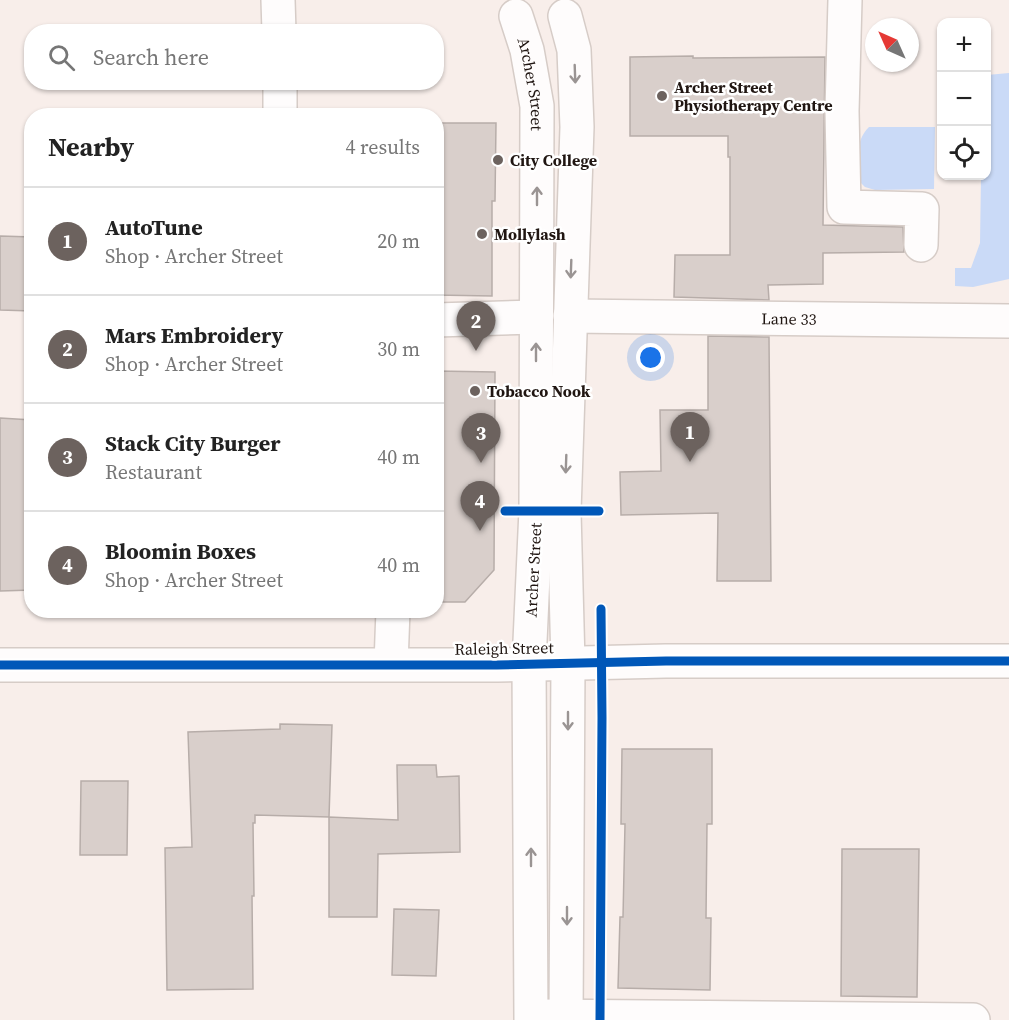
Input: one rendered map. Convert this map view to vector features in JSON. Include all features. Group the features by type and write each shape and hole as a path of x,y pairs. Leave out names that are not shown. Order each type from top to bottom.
{"main road":[{"path":"278,0 279,24"},
{"path":"845,0 844,207 922,208 921,245"},
{"path":"507,8 538,21 575,8"},
{"name":"Archer Street","path":"507,8 527,50 537,106 536,510 529,663 531,1018"},
{"name":"Archer Street","path":"566,1018 568,663 564,512 577,127 575,8"},
{"path":"280,90 280,108"},
{"name":"Lane 33","path":"570,316 1009,321"},
{"path":"444,320 536,317"},
{"path":"392,664 393,618"},
{"name":"Raleigh Street","path":"0,665 497,665 1009,661"},
{"path":"531,1018 973,1020"}],"water":[{"path":"1009,73 1009,279 973,287 955,286 955,268 971,268 980,243 981,180 991,180 991,75"},
{"path":"869,127 935,127 934,189 875,190 865,187 858,180 858,152 861,139"}],"building":[{"path":"693,56 693,58 825,57 823,225 903,227 904,252 823,253 823,284 768,285 769,300 674,297 675,255 730,255 728,136 630,136 630,57"},
{"path":"444,123 496,123 495,201 492,201 492,296 444,295"},
{"path":"0,236 24,237 24,311 0,310"},
{"path":"708,336 769,337 771,581 717,581 718,513 621,515 620,472 661,471 660,410 708,410"},
{"path":"444,371 495,372 494,570 465,602 444,602"},
{"path":"0,418 24,420 24,590 0,591"},
{"path":"280,724 332,725 329,817 255,815 255,823 253,823 254,896 252,896 253,989 167,990 165,848 192,847 188,732 280,729"},
{"path":"622,749 712,749 712,824 707,824 706,918 711,918 710,990 618,988 620,917 623,917 625,824 621,824"},
{"path":"397,765 436,765 437,777 459,776 460,852 378,854 377,917 329,917 329,817 398,820"},
{"path":"81,781 128,781 127,855 80,855"},
{"path":"842,849 919,849 917,997 841,996"},
{"path":"394,909 439,910 436,976 392,975"}],"cycle path":[{"path":"505,511 599,511"},
{"path":"600,1020 601,609"},
{"path":"0,665 497,665 666,661 1009,661"}],"place":[{"name":"Archer Street Physiotherapy Centre","path":"662,96"},
{"name":"City College","path":"498,160"},
{"name":"Mollylash","path":"482,234"},
{"name":"Mars Embroidery","path":"476,351"},
{"name":"Tobacco Nook","path":"475,391"},
{"name":"AutoTune","path":"690,462"},
{"name":"Stack City Burger","path":"481,463"},
{"name":"Bloomin Boxes","path":"480,531"}]}
